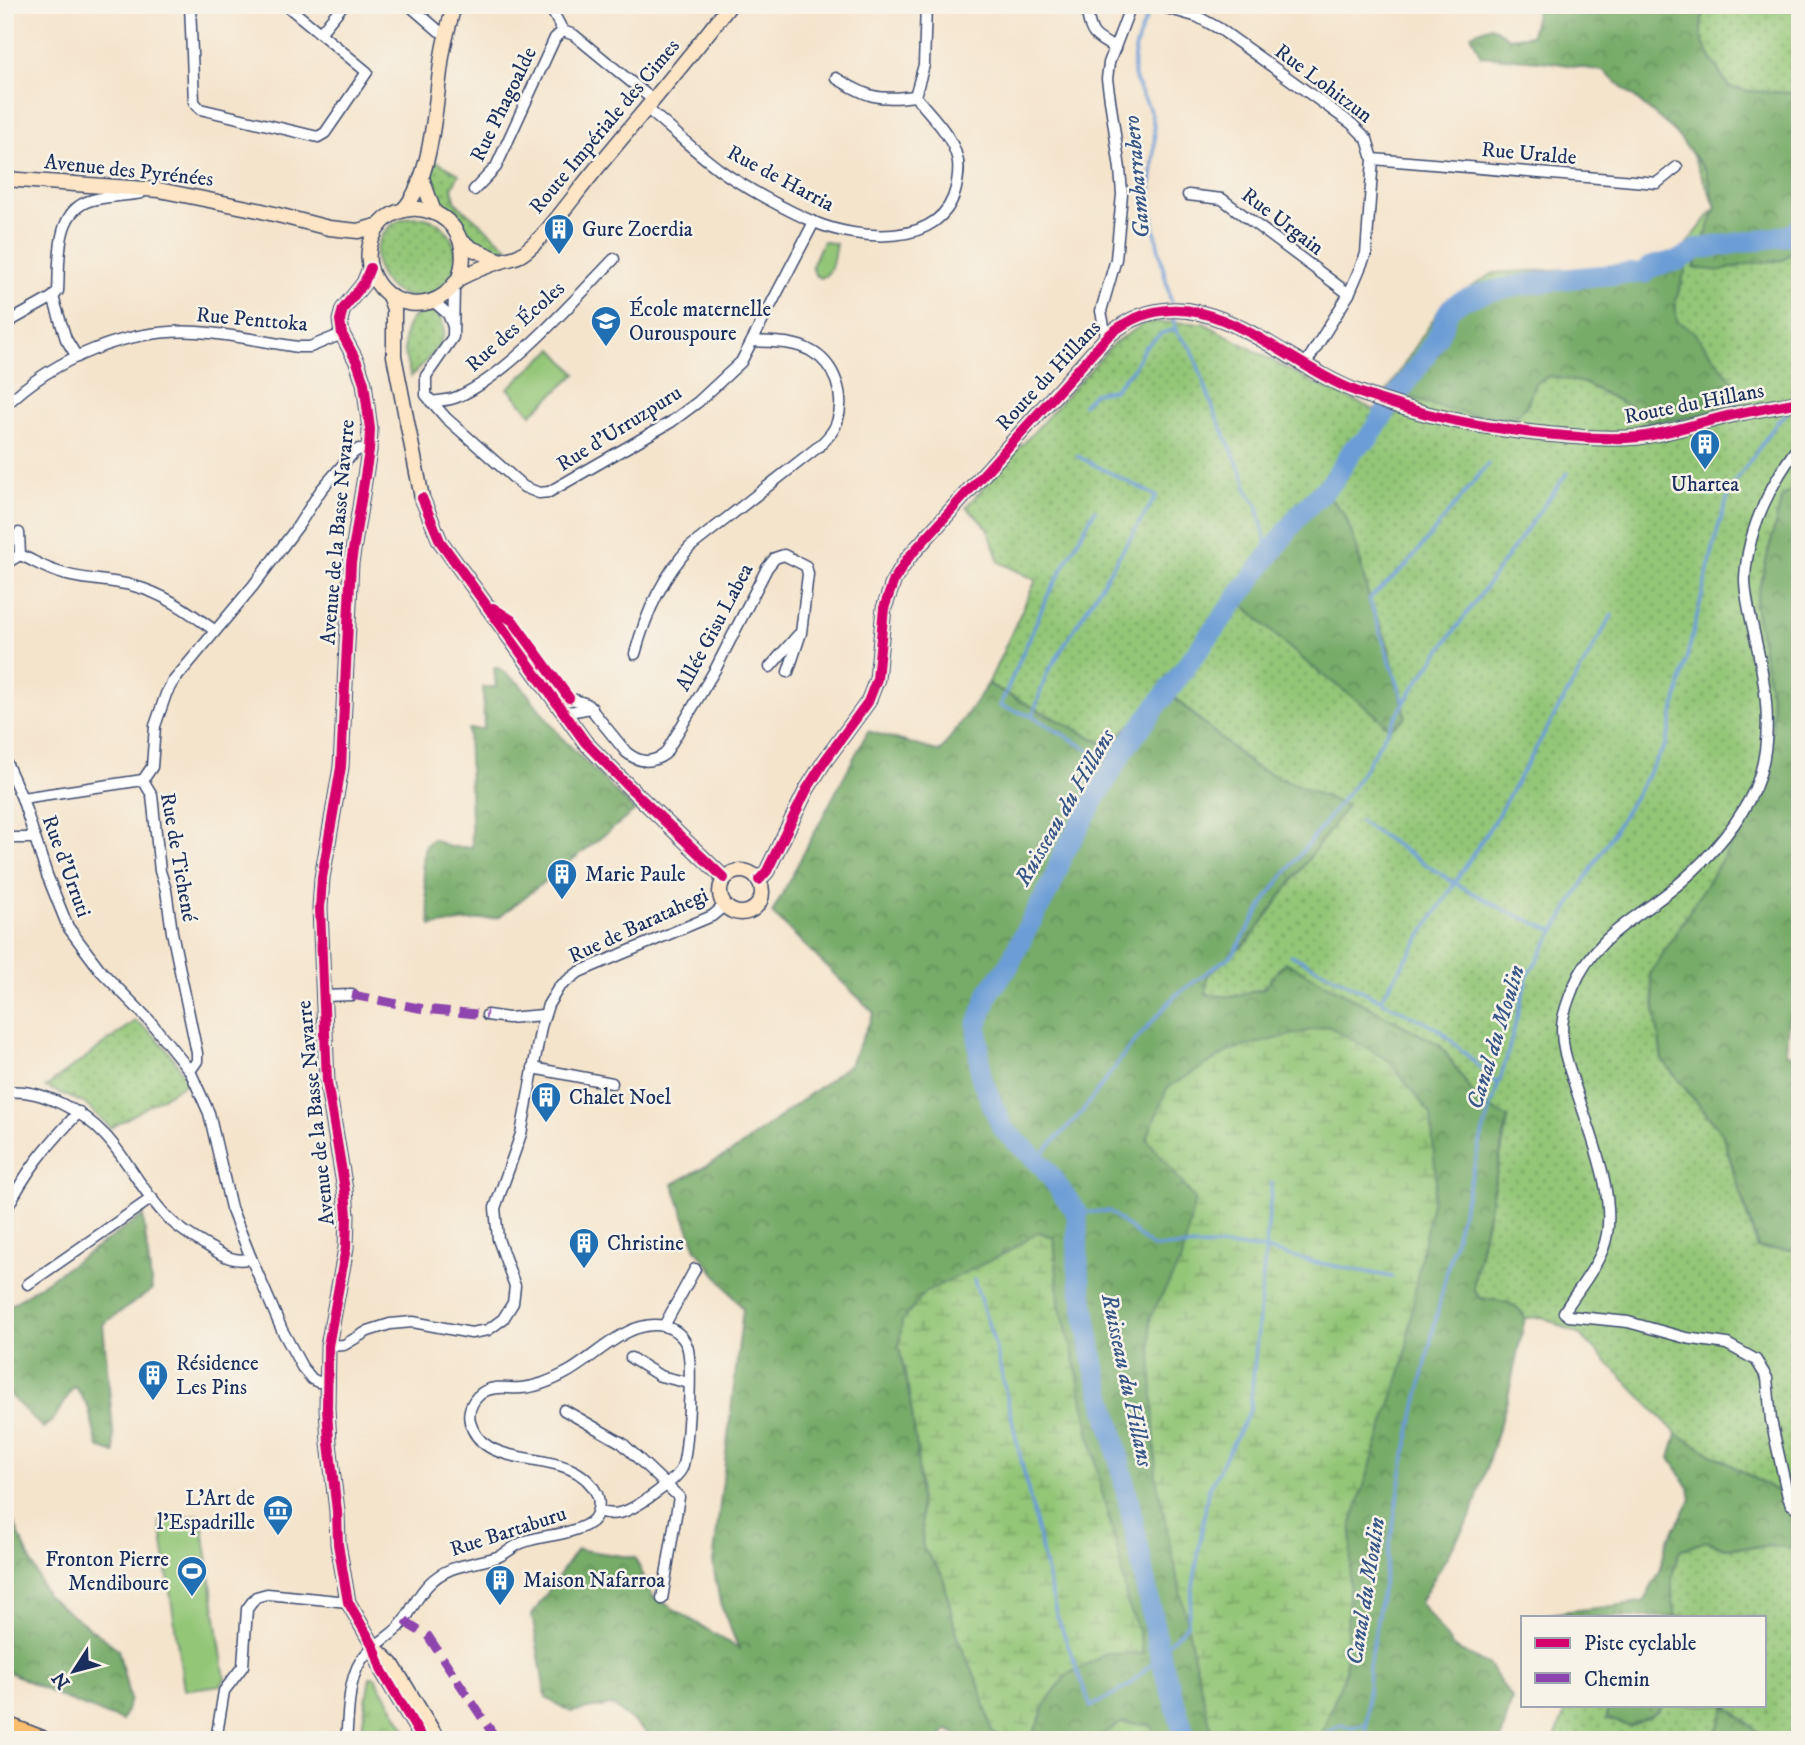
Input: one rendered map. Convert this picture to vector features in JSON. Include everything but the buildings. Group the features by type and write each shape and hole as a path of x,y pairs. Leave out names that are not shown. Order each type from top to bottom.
{"highway":[{"path":"5,1726 41,1740"}],"street":[{"path":"190,5 194,103 200,109 318,137 325,133 367,72 285,5"},
{"path":"320,33 343,5"},
{"path":"409,5 439,31 447,33"},
{"path":"454,5 422,178 410,203 380,225 369,250 370,268 394,309 394,356 422,498 440,541 562,711 601,759 724,878"},
{"name":"Rue Phagoalde","path":"549,5 563,31 574,34 650,104"},
{"name":"Route Impériale des Cimes","path":"456,282 520,255 531,246 730,5"},
{"path":"836,78 864,95 891,99 915,96 924,65 926,5"},
{"path":"1085,5 1091,30 1097,39 1115,48"},
{"path":"1108,335 1101,311 1116,259 1121,219 1120,169 1107,79 1109,63 1131,5"},
{"name":"Rue Lohitzun","path":"1156,5 1198,17 1220,29 1352,124 1367,139 1373,159"},
{"name":"Rue Phagoalde","path":"474,190 496,167 555,38 563,31"},
{"name":"Rue de Harria","path":"650,104 729,176 814,222 881,236 910,233 925,227 944,211 955,192 959,175 958,159 946,135 915,96"},
{"path":"1305,365 1349,294 1366,254 1373,159"},
{"name":"Rue Uralde","path":"1373,159 1657,183 1677,167"},
{"path":"422,178 434,212"},
{"name":"Avenue des Pyrénées","path":"5,179 159,190 258,210 329,229 358,231 380,225"},
{"path":"5,324 53,297 58,291 62,230 75,212 90,201 159,190"},
{"name":"Rue Urgain","path":"1188,195 1222,200 1349,294"},
{"path":"403,210 434,212 446,219 455,229 464,253 456,282 453,337 426,376 426,395 431,402"},
{"name":"Rue d'Urruzpuru","path":"431,402 524,486 539,493 549,492 644,439 689,410 741,362 814,222"},
{"name":"Avenue des Pyrénées","path":"329,229 369,250"},
{"path":"461,241 501,261"},
{"name":"Rue des Écoles","path":"431,402 456,398 479,386 522,351 614,259"},
{"path":"342,334 340,320 343,309 364,283 370,268"},
{"path":"353,298 369,294 388,295 402,302 416,304 433,301 444,295 456,282"},
{"path":"53,297 66,339 77,357"},
{"path":"433,301 448,314 454,328"},
{"path":"396,328 416,304"},
{"name":"Route du Hillans","path":"763,876 818,771 868,702 877,678 884,608 894,580 908,558 1108,335 1133,318 1172,309 1222,320 1354,391 1429,416 1487,428 1595,439 1640,436 1796,403"},
{"name":"Rue Penttoka","path":"5,406 32,384 77,357 105,346 163,332 230,335 298,347 310,346 342,334"},
{"name":"Avenue de la Basse Navarre","path":"342,334 357,362 364,383 369,414 369,451 351,563 341,767 322,878 320,908 327,1082 347,1216 346,1248 328,1346 329,1443 338,1544 348,1602 374,1647 382,1671 423,1740"},
{"path":"635,654 643,624 678,560 690,547 818,447 830,436 837,422 839,391 833,373 822,358 797,345 752,341"},
{"path":"1800,444 1766,498 1752,537 1747,561 1745,582 1764,677 1767,712 1763,760 1756,785 1740,817 1714,850 1681,882 1607,937 1593,953 1578,977 1563,1020 1564,1049 1604,1182 1609,1225 1603,1249 1564,1312 1569,1316 1628,1322 1686,1338 1727,1345 1756,1360 1767,1378 1771,1420 1788,1497 1791,1504 1800,1510"},
{"name":"Rue de Tichené","path":"190,1071 197,1061 197,1052 160,871 152,795 144,778 152,767 155,726 166,694 214,630 253,586 321,490 349,457 359,449 369,451"},
{"path":"19,533 12,561 83,578 106,579 149,591 168,599 214,630"},
{"name":"Allée Gisu Labea","path":"483,601 513,621 569,698 592,708 626,752 645,762 656,761 665,754 716,668 767,568 775,558 784,555 806,566 808,574 801,633 788,672"},
{"path":"770,667 801,633"},
{"path":"562,711 578,712 592,708"},
{"name":"Rue d'Urruti","path":"5,760 23,798 34,838 68,927 101,971 149,1020 190,1071"},
{"path":"23,798 144,778"},
{"path":"5,838 34,838"},
{"path":"738,870 763,876 762,895 754,909 739,913 724,906 720,887 724,878 738,870"},
{"name":"Rue de Baratahegi","path":"328,1346 339,1347 368,1331 404,1322 453,1332 481,1332 496,1325 509,1311 515,1295 515,1286 495,1229 495,1208 521,1134 543,1015 559,987 579,972 712,916 724,906"},
{"path":"322,996 352,995"},
{"path":"486,1014 508,1018 543,1015"},
{"path":"533,1068 612,1083"},
{"path":"190,1071 209,1113 231,1208 282,1330 302,1367 312,1379 318,1382 327,1381"},
{"path":"5,1092 41,1094 79,1112 107,1134 152,1198 182,1231 220,1255 232,1259 251,1258"},
{"path":"5,1212 37,1157 79,1112"},
{"path":"28,1284 152,1198"},
{"path":"664,1326 695,1269"},
{"name":"Rue Bartaburu","path":"346,1740 357,1665 405,1620 430,1582 459,1565 501,1556 522,1542 582,1527 593,1521 598,1511 599,1499 583,1478 551,1462 509,1454 480,1440 474,1433 470,1419 470,1409 474,1402 492,1388 521,1388 550,1381 568,1373 637,1328 664,1326 678,1333 688,1349 687,1431 682,1467 675,1478 641,1503 615,1514 598,1511"},
{"path":"631,1358 660,1376 689,1383"},
{"path":"565,1410 622,1443 679,1497 663,1599"},
{"path":"216,1740 224,1691 243,1666 247,1609 251,1601 267,1594 348,1602"},
{"name":"Avenue de la Basse Navarre","path":"374,1647 392,1664 438,1740"}],"green space":[{"path":"1538,5 1708,5 1703,16 1702,37 1705,48 1729,87 1749,91 1800,93 1800,245 1783,260 1720,271 1694,268 1716,207 1706,171 1673,130 1603,71 1550,62 1481,56 1471,34 1491,26 1509,38 1531,35"},
{"path":"1625,5 1800,5 1800,484 1782,497 1766,664 1773,710 1770,770 1741,829 1662,1060 1722,1133 1757,1248 1800,1250 1800,1495 1788,1497 1677,1434 1582,1336 1543,1317 1525,1318 1512,1305 1480,1298 1474,1291 1508,1119 1478,1101 1440,1045 1263,989 1231,997 1206,995 1207,976 1250,939 1346,806 1254,767 1167,691 1108,746 988,684 1036,580 999,562 988,528 966,507 1113,344 1146,322 1204,323 1308,380 1375,410 1443,304 1494,273 1651,267 1685,246 1716,207"},
{"path":"434,160 459,174 452,188 456,203 509,248 483,246 455,215 440,203 434,194 432,183"},
{"path":"416,217 431,220 444,229 453,242 456,257 453,272 444,285 431,294 416,297 401,294 388,285 379,272 376,257 379,242 388,229 401,220"},
{"path":"823,241 836,244 831,268 821,278 815,275 812,266"},
{"path":"1679,260 1686,268 1675,303 1677,321 1693,331 1739,389 1737,409 1650,423 1627,405 1584,383 1549,376 1534,385 1528,404 1514,419 1455,411 1400,391 1461,302 1553,280 1629,273"},
{"path":"421,312 439,317 444,328 443,335 435,351 411,376 404,341 409,324"},
{"path":"553,349 576,374 531,414 508,388"},
{"path":"1800,484 1800,1003 1788,1020 1786,1052 1800,1063 1800,1250 1758,1248 1722,1133 1662,1060 1650,974 1741,829 1769,773 1773,708 1755,605 1782,497"},
{"path":"1323,489 1345,515 1357,548 1369,599 1387,641 1406,717 1390,729 1368,708 1292,650 1237,598 1300,514"},
{"path":"494,668 520,684 561,737 635,811 499,917 431,926 422,863 425,846 433,839 449,847 472,847 468,729 484,729 483,687 496,687"},
{"path":"988,684 1108,746 1166,691 1254,767 1347,806 1250,939 1207,976 1206,994 1231,997 1263,989 1285,962 1440,1045 1478,1101 1508,1118 1474,1291 1480,1298 1512,1305 1525,1318 1508,1397 1472,1514 1420,1602 1454,1648 1489,1665 1512,1699 1501,1740 1023,1740 1034,1732 1047,1701 1066,1675 1106,1654 1143,1653 1127,1602 1072,1349 1059,1304 1054,1238 1039,1232 1008,1252 899,1347 917,1448 923,1547 943,1576 957,1637 978,1682 992,1731 1002,1740 967,1740 948,1730 937,1740 847,1740 843,1735 825,1731 822,1740 653,1740 652,1736 611,1705 571,1712 546,1698 532,1615 577,1549 635,1558 653,1596 739,1649 720,1603 713,1564 743,1309 696,1249 673,1184 737,1149 850,1064 874,1013 772,913 868,731 940,752"},
{"path":"135,1021 152,1033 166,1048 188,1082 111,1128 84,1103 46,1087"},
{"path":"1328,1026 1388,1060 1431,1115 1436,1182 1418,1271 1405,1358 1352,1523 1345,1673 1319,1740 1217,1740 1211,1729 1198,1675 1156,1477 1150,1317 1182,1259 1195,1199 1147,1139 1167,1088 1231,1050"},
{"path":"143,1216 152,1290 103,1324 115,1453 98,1447 88,1406 74,1386 54,1419 43,1428 5,1391 5,1309"},
{"path":"1039,1232 1054,1238 1059,1304 1072,1349 1127,1602 1143,1653 1106,1654 1066,1675 1047,1701 1034,1732 1023,1740 1002,1740 992,1731 978,1682 957,1637 943,1576 923,1547 917,1448 899,1347 902,1321 925,1292 1008,1252"},
{"path":"1677,1434 1787,1497 1800,1495 1800,1549 1774,1546 1725,1548 1706,1541 1680,1550 1672,1583 1676,1616 1543,1616 1644,1601 1660,1571 1666,1544 1691,1499 1689,1488 1670,1458"},
{"path":"5,1503 46,1595 118,1649 130,1700 122,1721 63,1698 5,1670"},
{"name":"Fronton Pierre Mendiboure","path":"201,1515 225,1679 221,1685 184,1690 160,1521"},
{"path":"1706,1541 1725,1548 1774,1546 1800,1549 1800,1740 1760,1740 1759,1733 1727,1706 1766,1706 1766,1616 1676,1616 1672,1583 1680,1550"},
{"path":"370,1677 375,1677 412,1740 360,1740"},
{"path":"1568,1706 1608,1706 1607,1719 1658,1712 1663,1706 1726,1706 1713,1740 1554,1740"},
{"path":"1608,1706 1663,1706 1658,1712 1630,1727 1607,1718"},
{"path":"1727,1706 1759,1733 1760,1740 1713,1740"},
{"path":"1123,1722 1152,1726 1156,1740 1093,1740"}],"waterway":[{"name":"Gambarrabero","path":"1149,11 1137,44 1134,69 1154,127 1151,203 1171,302"},
{"name":"Ruisseau du Hillans","path":"1186,1740 1159,1652 1113,1433 1094,1366 1078,1269 1077,1213 1043,1166 1003,1129 981,1077 977,1026 990,990 1008,967 1052,884 1063,854 1123,751 1300,514 1333,481 1354,448 1368,439 1432,346 1451,308 1465,300 1514,287 1574,278 1645,273 1650,267 1679,260 1698,249 1791,235 1800,228"},
{"name":"Gambarrabero","path":"1173,318 1177,333 1192,349 1214,411 1245,480 1247,491 1257,504 1269,555"},
{"path":"1083,405 1094,393 1113,390 1133,369 1144,348 1162,333 1176,329"},
{"name":"Canal du Moulin","path":"1366,1740 1369,1667 1405,1455 1448,1266 1527,977 1666,744 1719,525 1731,488 1778,421 1791,409"},
{"path":"1033,715 1046,675 1156,496 1077,456"},
{"path":"1404,702 1369,599 1406,566 1488,464"},
{"path":"1036,1160 1082,1112 1128,1049 1175,996 1234,953 1268,896 1357,781 1412,690 1567,473"},
{"path":"1095,510 1047,597 1000,706 1032,716 1114,765"},
{"path":"1381,999 1496,818 1612,615"},
{"path":"1359,821 1456,884 1507,911 1555,931"},
{"path":"1291,955 1440,1030 1498,1084"},
{"path":"1159,1652 1187,1625 1208,1491 1250,1410 1272,1183"},
{"path":"1077,1213 1109,1211 1152,1247 1220,1246 1265,1249 1314,1262 1392,1277"},
{"path":"974,1280 995,1345 1056,1613 1091,1707 1128,1686 1150,1665 1161,1659"},
{"path":"1313,1740 1341,1725 1353,1728 1366,1724"}],"marked path":[{"path":"352,995 424,1009 487,1015"},
{"path":"405,1620 428,1636 497,1740"}],"cycle path":[{"path":"370,268 364,283 343,309 340,320 342,334 357,362 364,383 370,429 351,563 341,767 322,878 320,908 327,1082 347,1216 346,1248 328,1346 327,1408 338,1544 348,1602 374,1647 382,1671 423,1740"},
{"path":"759,880 767,871 807,789 868,702 877,679 884,608 894,580 908,558 1109,335 1141,316 1173,310 1204,314 1236,326 1358,392 1427,414 1519,431 1592,438 1639,437 1800,402"},
{"path":"422,498 440,541 585,742 724,878"},
{"path":"493,608 513,621 569,698"}],"place":[{"name":"Gure Zoerdia","path":"559,256"},
{"name":"École maternelle Ourouspoure","path":"606,348"},
{"name":"Uhartea","path":"1705,471"},
{"name":"Marie Paule","path":"562,901"},
{"name":"Chalet Noel","path":"546,1124"},
{"name":"Christine","path":"584,1270"},
{"name":"Résidence Les Pins","path":"153,1402"},
{"name":"L'Art de l'Espadrille","path":"278,1537"},
{"name":"Fronton Pierre Mendiboure","path":"192,1598"},
{"name":"Maison Nafarroa","path":"500,1607"}]}
